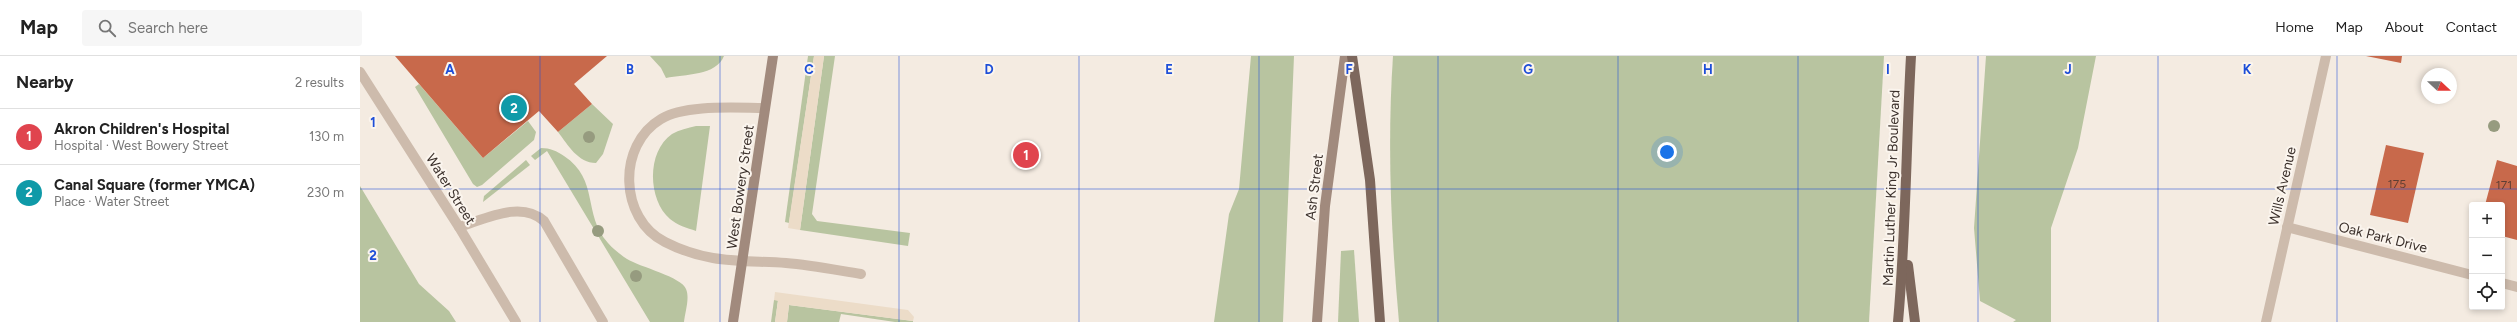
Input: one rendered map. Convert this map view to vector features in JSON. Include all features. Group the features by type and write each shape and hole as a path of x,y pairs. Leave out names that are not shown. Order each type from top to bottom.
{"main road":[{"path":"1352,56 1370,180 1380,322"},
{"name":"Martin Luther King Jr Boulevard","path":"1898,322 1905,243 1906,145 1911,56"},
{"path":"1905,243 1915,322"}],"street":[{"name":"West Bowery Street","path":"733,322 773,56"},
{"name":"Ash Street","path":"1317,322 1326,206 1345,56"},
{"name":"Wills Avenue","path":"2266,322 2326,56"},
{"name":"Water Street","path":"360,72 459,227 516,322"},
{"path":"766,108 698,108 662,118 648,129 638,145 631,164 629,184 634,208 645,228 664,242 699,257 743,262 787,263 861,274"},
{"path":"459,227 519,210 538,215 544,221 603,322"},
{"name":"Oak Park Drive","path":"2287,228 2469,274"},
{"path":"2505,284 2517,287"}],"green space":[{"path":"650,56 724,56 720,63 707,71 691,75 666,78 661,68"},
{"path":"808,56 814,56 789,223 785,222"},
{"path":"824,56 835,56 812,214 817,221 910,233 908,246 800,230"},
{"path":"1251,56 1294,56 1283,322 1214,322 1229,214 1239,189"},
{"path":"1393,56 1884,56 1869,322 1399,322 1394,256 1390,156"},
{"path":"1986,56 2096,56 2078,148 2051,228 2051,322 2013,322 2016,320 1980,301 1974,228"},
{"path":"419,84 483,158 528,121 536,132 534,140 482,185 477,187 473,184 415,87"},
{"path":"592,104 613,124 603,154 596,163 579,157 558,132"},
{"path":"696,126 710,126 696,231 676,223 663,211 657,200 653,176 654,164 658,152 664,142 672,134"},
{"path":"541,148 550,149 559,153 575,165 587,186 595,221 600,232 612,247 627,259 669,276 683,285 686,289 688,297 684,322 650,322 547,151 535,160 531,156"},
{"path":"526,160 530,165 483,202 484,196"},
{"path":"360,186 419,284 449,311 456,322 360,322"},
{"path":"1354,250 1359,322 1338,322 1341,251"},
{"path":"774,300 778,300 775,322 771,322"},
{"path":"789,305 913,322 895,322 841,314 839,322 787,322"}],"shaded area":[{"path":"814,56 824,56 800,230 788,228"},
{"path":"775,292 908,310 914,317 913,321 789,305 787,322 775,322 778,301 774,300"}],"building":[{"path":"395,56 607,56 574,84 592,104 558,132 539,111 483,158"},
{"path":"2366,56 2402,56 2401,63"},
{"path":"2386,145 2424,153 2408,223 2370,215"},
{"path":"2497,160 2517,166 2517,240 2505,237 2505,202 2486,202"}],"place":[{"name":"Canal Square (former YMCA)","path":"514,108"},
{"name":"Akron Children's Hospital","path":"1026,155"}]}
